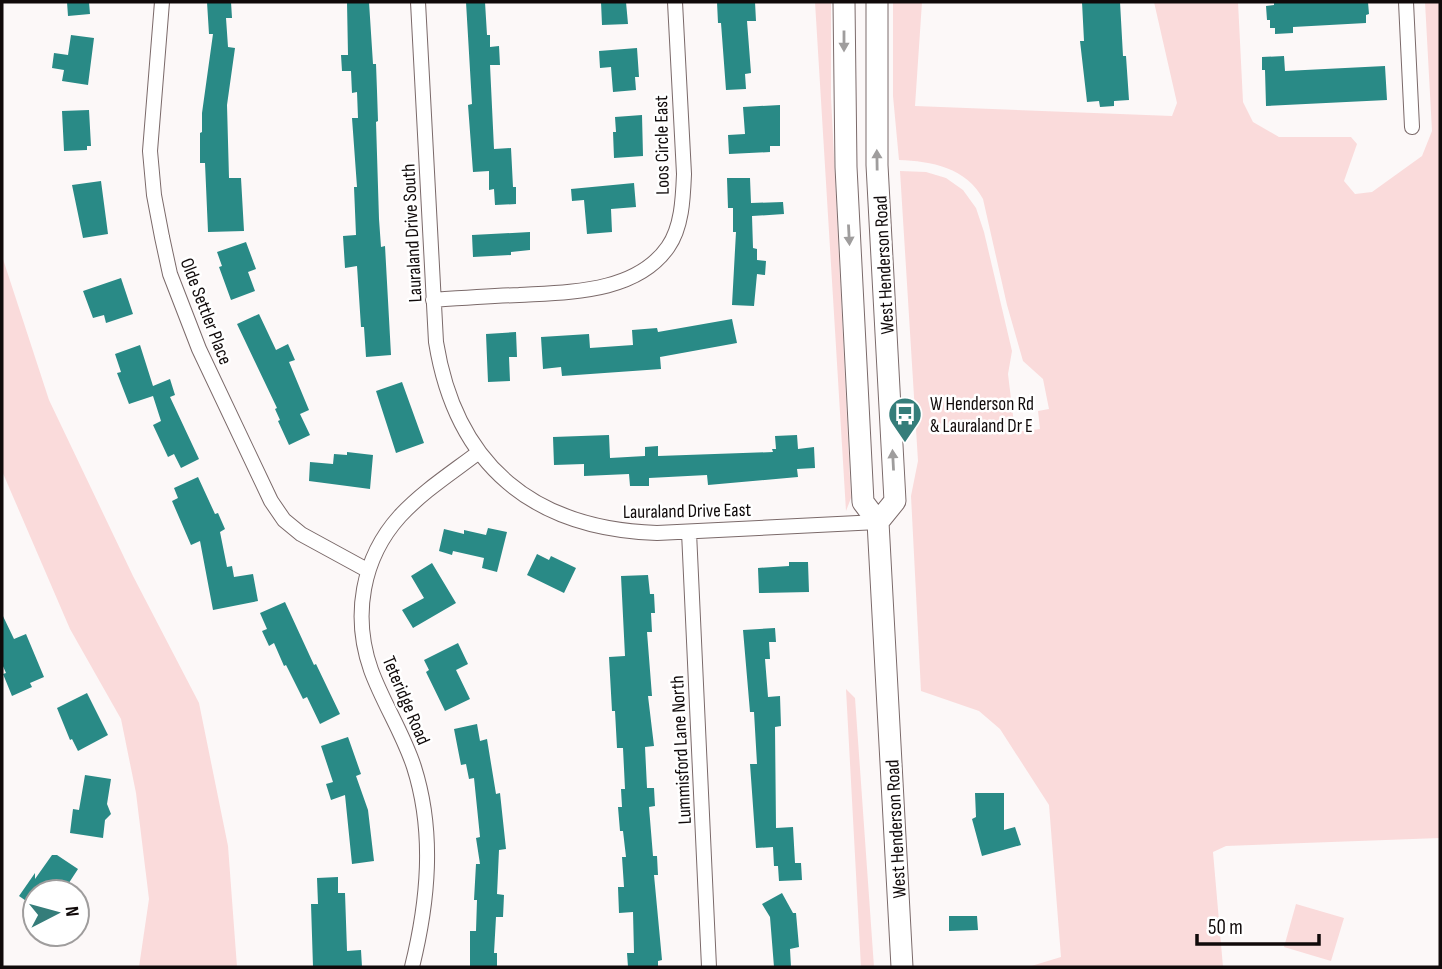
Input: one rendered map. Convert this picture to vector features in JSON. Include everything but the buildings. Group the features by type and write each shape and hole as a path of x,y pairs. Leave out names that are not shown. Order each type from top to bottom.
{"main road":[{"name":"West Henderson Road","path":"844,2 846,167 863,502 878,522 902,967"},
{"name":"West Henderson Road","path":"877,2 877,165 895,501 878,522"}],"street":[{"name":"Olde Settler Place","path":"162,2 150,151 154,195 170,274 199,349 271,501 284,520 301,534 367,570"},
{"name":"Lauraland Drive South","path":"418,2 436,342 449,400 479,452"},
{"name":"Loos Circle East","path":"433,300 594,289 640,272 669,246 678,225 684,174 675,2"},
{"path":"1406,2 1412,127"},
{"name":"Teteridge Road","path":"412,967 425,906 427,856 424,815 414,767 371,671 365,648 361,605 367,570 383,537 401,515 479,452"},
{"name":"Lauraland Drive East","path":"479,452 514,487 536,503 561,516 622,532 878,522"},
{"name":"Lummisford Lane North","path":"689,531 709,967"}],"shaded area":[{"path":"815,2 831,2 831,97 851,498 846,511"},
{"path":"893,2 922,2 915,106 1172,116 1177,103 1154,2 1238,2 1243,102 1253,122 1279,137 1351,137 1357,144 1344,181 1355,194 1372,192 1422,156 1432,131 1425,2 1440,2 1440,838 1226,846 1213,852 1223,967 1028,967 1061,957 1049,805 1000,729 979,711 921,691 911,496 918,461 900,171 926,172 946,178 963,190 976,208 1012,351 1008,374 1015,432 1040,429 1038,411 1049,409 1043,379 1023,361 1007,305 983,199 976,188 958,173 923,162 899,160 893,96"},
{"path":"2,256 49,400 133,576 199,703 228,846 237,967 139,967 149,899 136,793 121,719 70,629 2,471"},
{"path":"846,689 855,698 874,967 861,967"},
{"path":"1296,904 1344,918 1331,961 1284,947"}],"place":[{"name":"W Henderson Rd & Lauraland Dr E","path":"905,444"}]}
